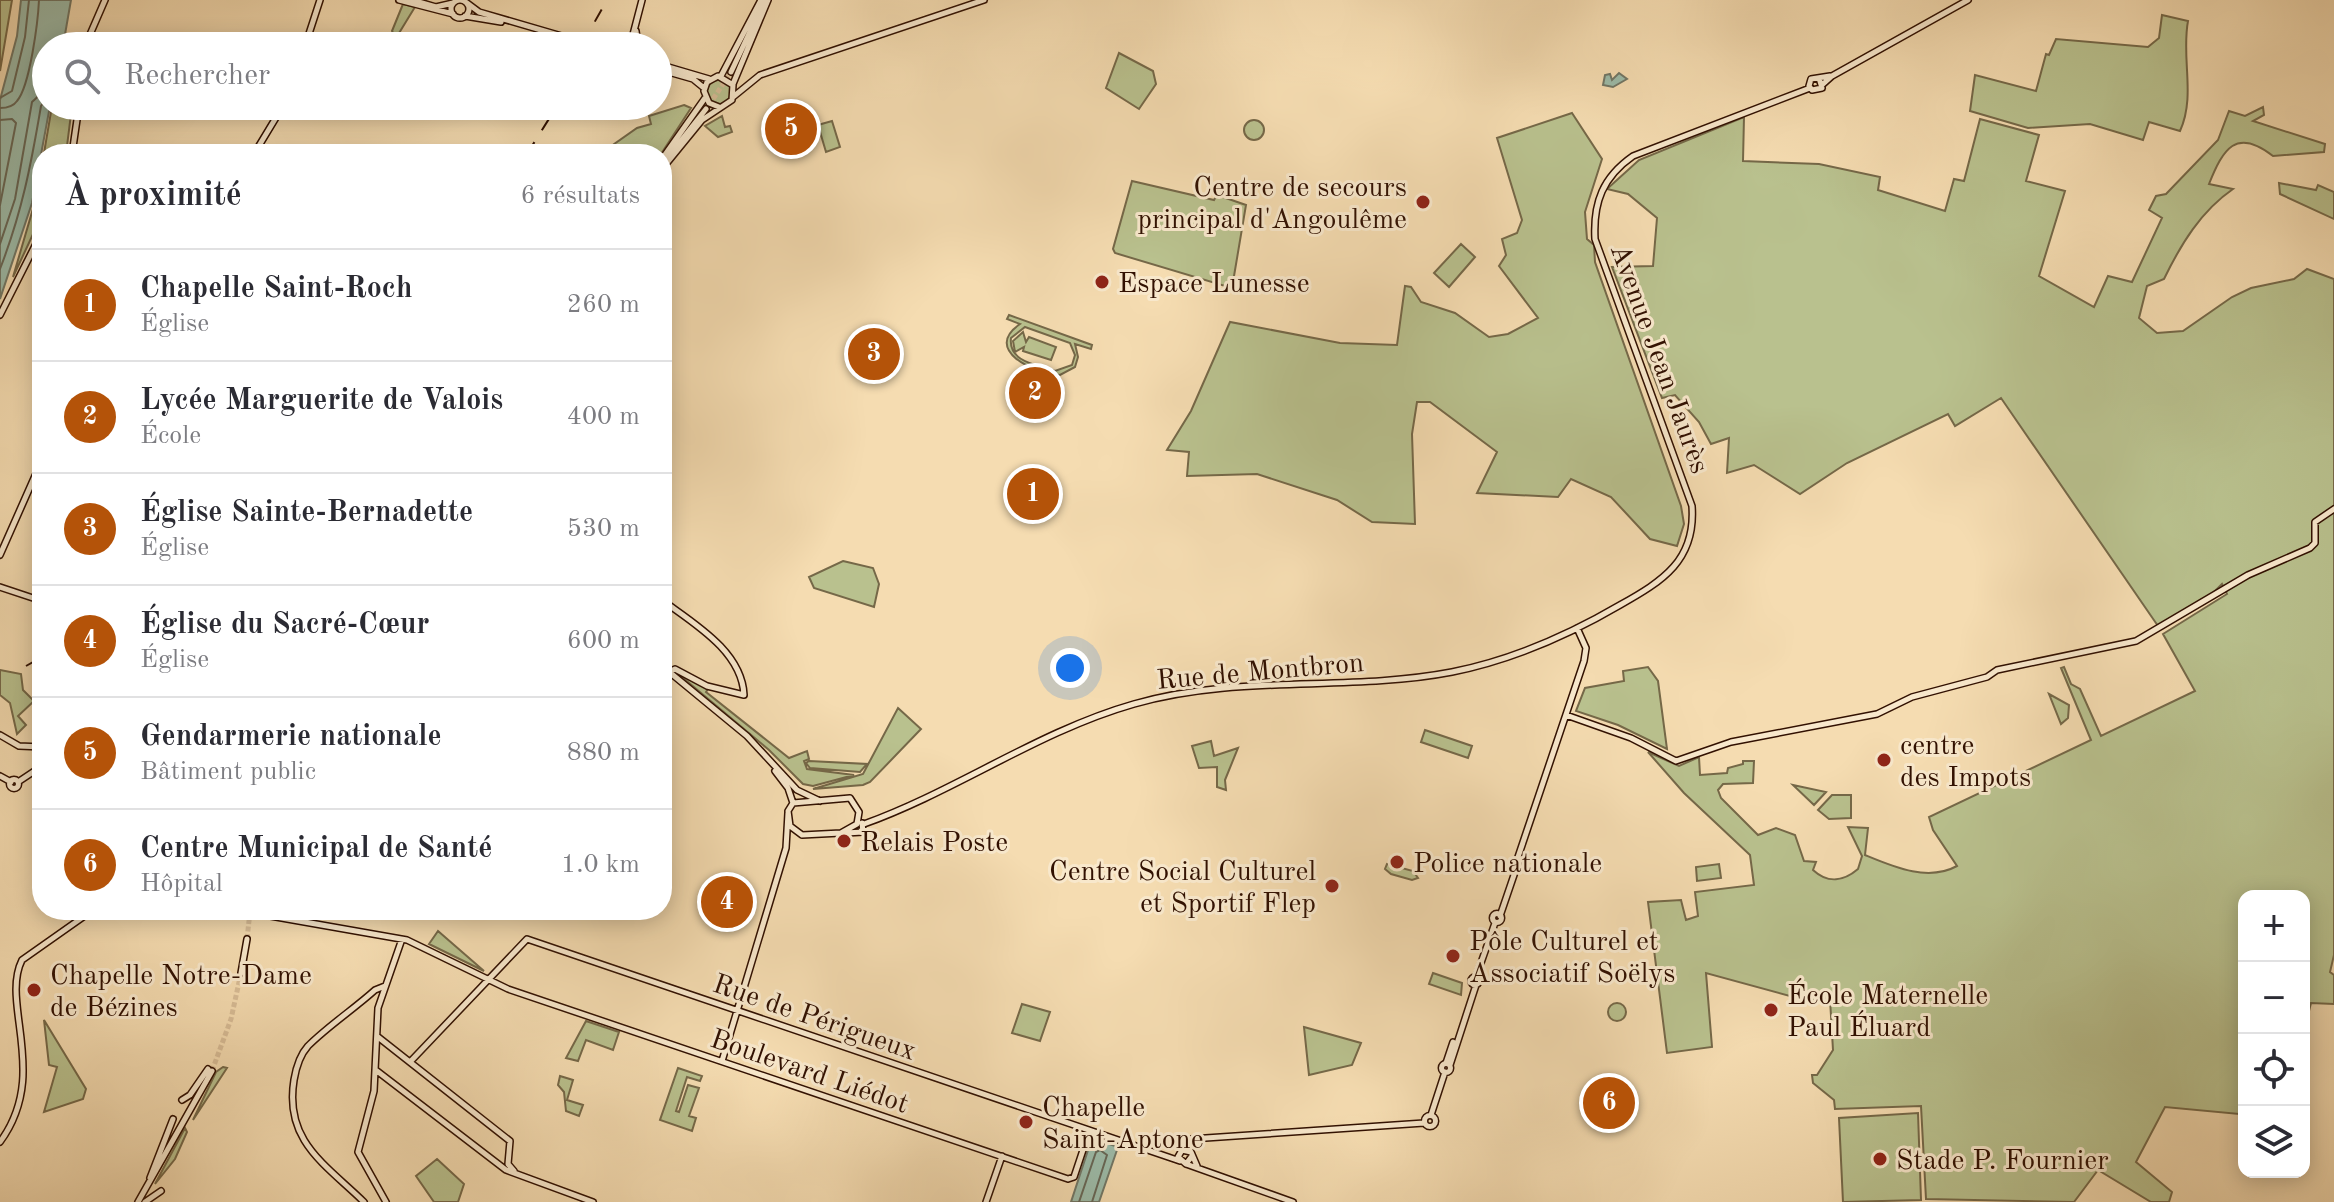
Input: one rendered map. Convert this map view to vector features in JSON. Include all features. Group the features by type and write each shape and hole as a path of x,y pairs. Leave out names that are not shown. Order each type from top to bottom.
{"main road":[{"path":"91,32 105,0"},
{"path":"310,32 320,0"},
{"path":"399,0 453,14 513,23"},
{"path":"412,0 436,7 467,3 477,11 543,32"},
{"path":"634,32 642,0"},
{"path":"731,72 765,0"},
{"path":"672,70 710,79 721,76 765,0"},
{"path":"733,97 733,86 765,0"},
{"path":"672,153 702,120 762,74 984,0"},
{"path":"1832,76 1811,79 1810,88 1817,91 1832,76 1968,0"},
{"path":"453,14 454,3"},
{"path":"465,16 469,8 467,3"},
{"path":"636,25 637,32"},
{"path":"672,72 693,79 704,88"},
{"path":"721,76 733,86 750,84"},
{"path":"1819,78 1822,85"},
{"path":"672,148 705,97 704,88 710,79"},
{"name":"Avenue Jean Jaurès","path":"1664,576 1690,541 1692,506 1595,239 1594,214 1608,178 1633,156 1810,88"},
{"path":"705,97 719,107"},
{"path":"672,152 706,109"},
{"path":"75,144 79,120"},
{"path":"260,144 275,120"},
{"path":"0,315 32,252"},
{"path":"0,555 32,483"},
{"path":"1566,715 1631,738 1676,761 1731,742 1877,714 1912,697 1987,677 1997,670 2136,641 2248,575 2310,548 2315,543 2315,522 2334,509"},
{"name":"Rue de Montbron","path":"863,828 1068,728 1137,703 1198,692 1443,673 1514,656 1591,622 1664,576"},
{"path":"0,589 19,591 32,597"},
{"path":"672,608 722,647 742,684 744,695 707,686 672,669"},
{"path":"1187,1151 1191,1139 1424,1123 1426,1116 1431,1115 1445,1072 1450,1070 1448,1064 1474,985 1479,981 1476,977 1495,923 1501,920 1498,915 1513,871 1519,869 1516,863 1566,715 1591,622"},
{"path":"1577,628 1586,648"},
{"path":"672,676 747,736 797,790 820,801"},
{"path":"672,676 759,752 788,788 793,803 788,813 786,848 722,1061"},
{"path":"0,735 19,746 32,747"},
{"path":"0,776 18,782 32,773"},
{"path":"786,848 793,839 802,835 841,833 863,828 858,806 850,798 793,803"},
{"path":"788,813 791,829 802,835"},
{"path":"841,833 854,827 859,819"},
{"path":"0,1142 15,1117 22,1089 10,997 15,971 28,955 78,920"},
{"name":"Boulevard Liédot","path":"293,920 402,939 508,989 1071,1179 1089,1132"},
{"path":"241,973 247,939"},
{"path":"386,1202 359,1158 376,1071 378,1008 402,939"},
{"name":"Rue de Périgueux","path":"489,980 527,939 1089,1132 1182,1160 1293,1202"},
{"path":"364,1202 301,1139 294,1124 291,1105 296,1070 303,1053 387,977"},
{"path":"410,1062 489,980"},
{"path":"375,990 385,986"},
{"path":"378,1037 506,1137 511,1144 500,1166"},
{"path":"136,1202 210,1070 190,1095 182,1100"},
{"path":"376,1071 490,1160 521,1176 593,1202"},
{"path":"136,1202 151,1176 173,1119"},
{"path":"1192,1156 1182,1160 1182,1150 1192,1156 1197,1167"},
{"path":"508,1154 509,1167 521,1176"},
{"path":"986,1202 1002,1156"},
{"path":"145,1202 161,1191"}],"green space":[{"path":"0,0 12,0 0,71"},
{"path":"403,4 415,7 400,32 392,31"},
{"path":"2162,15 2188,21 2188,91 2180,131 2149,122 2143,140 2090,124 2028,128 1970,111 1975,75 2036,91 2046,54 2049,55 2056,39 2148,47 2159,38"},
{"path":"1119,53 1153,71 1156,84 1139,109 1106,88"},
{"path":"719,80 728,83 731,92 728,101 719,104 710,101 707,92 710,83"},
{"path":"684,105 691,108 668,144 614,144 637,128 651,124 650,120 672,120 672,109"},
{"path":"2263,107 2264,115 2253,121 2325,144 2324,152 2273,156 2249,143 2232,146 2220,161 2209,184 2233,189 2211,207 2193,229 2164,279 2147,286 2139,318 2157,333 2183,331 2232,297 2251,288 2294,279 2307,269 2334,279 2334,955 2330,972 2334,975 2334,1004 2311,1003 2310,1007 2310,890 2238,890 2238,1114 2165,1107 2136,1162 2172,1192 2169,1202 2151,1202 2098,1170 2074,1202 1926,1199 1921,1106 1835,1109 1834,1100 1813,1083 1812,1075 1817,1075 1833,1050 1830,999 1808,1001 1706,973 1712,1047 1667,1053 1648,902 1681,900 1686,920 1698,916 1695,892 1754,885 1750,855 1684,793 1648,752 1679,766 1699,757 1700,775 1727,773 1728,768 1743,764 1743,761 1754,761 1753,783 1723,784 1718,790 1721,798 1758,835 1776,828 1795,835 1804,861 1816,862 1813,870 1824,877 1842,878 1858,869 1862,856 1848,827 1868,828 1865,855 1911,871 1946,871 1957,866 1933,830 1929,817 2091,740 2061,668 2064,667 2071,684 2080,689 2101,736 2195,691 2163,634 2227,594 2222,584 2207,599 2158,626 2001,398 1955,426 1948,414 1847,463 1800,494 1754,465 1727,473 1729,438 1711,444 1699,422 1675,395 1662,398 1612,267 1653,266 1657,218 1628,194 1607,189 1639,160 1744,117 1743,161 1819,164 1880,177 1878,190 1945,211 1954,179 1964,181 1980,119 2039,135 2026,181 2065,191 2039,276 2094,307 2108,276 2132,282 2162,218 2149,210 2156,196 2166,194 2218,140 2229,111 2245,116"},
{"path":"1572,113 1602,159 1585,212 1587,239 1594,245 1595,262 1681,506 1684,524 1677,546 1650,539 1611,497 1571,479 1558,497 1477,493 1497,452 1430,402 1417,402 1412,434 1415,524 1372,522 1337,500 1257,474 1187,476 1189,452 1167,450 1191,411 1230,322 1340,343 1397,345 1405,286 1411,287 1421,302 1455,313 1489,337 1508,334 1538,318 1499,266 1506,255 1502,239 1517,233 1522,220 1497,138"},
{"path":"722,116 725,127 730,126 732,132 718,137 705,126"},
{"path":"50,120 70,120 67,144 46,144"},
{"path":"1250,120 1258,120 1264,130 1258,140 1250,140 1244,134 1244,126"},
{"path":"832,121 840,147 826,152 818,125"},
{"path":"1132,181 1214,200 1217,195 1246,205 1233,282 1225,286 1115,253 1113,249"},
{"path":"2279,183 2316,190 2318,185 2334,192 2334,219 2280,194"},
{"path":"32,212 32,236 13,277"},
{"path":"1461,244 1475,257 1449,287 1434,273"},
{"path":"1009,315 1092,345 1091,349 1075,344 1078,357 1075,367 1060,375 1038,370 1016,359 1009,351 1007,343 1010,334 1020,324 1007,319","holes":["1025,327 1070,343 1075,355 1072,365 1055,371 1019,357 1011,346 1011,338"]},
{"path":"1023,332 1026,342 1029,337 1056,347 1051,360 1023,351 1024,347 1015,352 1013,341"},
{"path":"843,561 873,568 879,584 874,607 814,588 809,577"},
{"path":"1648,667 1658,681 1667,749 1618,725 1576,711 1585,688 1624,681 1623,671"},
{"path":"0,670 21,674 23,690 32,703 18,716 26,725 17,734 10,703 0,695"},
{"path":"676,672 708,689 706,692 789,758 807,751 809,759 804,761 807,769 854,775 813,786 803,784 769,750"},
{"path":"2049,694 2069,705 2068,718 2061,724"},
{"path":"898,708 921,729 870,782 813,789 863,774"},
{"path":"1425,730 1472,746 1468,758 1421,742"},
{"path":"1211,741 1214,756 1238,748 1225,780 1226,790 1217,787 1217,767 1199,768 1192,746"},
{"path":"806,763 867,764 860,772 810,768"},
{"path":"1793,785 1826,792 1814,805"},
{"path":"1832,795 1851,795 1851,818 1829,819 1818,810"},
{"path":"1387,864 1413,871 1418,878 1412,880 1391,874 1385,869"},
{"path":"1719,864 1721,878 1697,881 1696,867"},
{"path":"438,931 484,971 429,944"},
{"path":"1433,973 1462,983 1461,995 1429,984"},
{"path":"1617,1003 1626,1012 1617,1021 1608,1012"},
{"path":"1022,1004 1050,1012 1040,1041 1012,1033"},
{"path":"44,1020 86,1089 83,1099 44,1112 57,1067 49,1065"},
{"path":"586,1021 619,1032 613,1050 586,1040 578,1061 566,1058"},
{"path":"1304,1027 1361,1043 1352,1065 1309,1075"},
{"path":"227,1068 193,1120 216,1072"},
{"path":"678,1068 702,1076 700,1081 687,1077 676,1111 679,1112 688,1085 699,1088 689,1116 696,1118 692,1131 660,1120"},
{"path":"560,1076 573,1080 567,1100 583,1105 579,1116 566,1111 564,1092 558,1085"},
{"name":"Stade P. Fournier","path":"1918,1113 1921,1200 1843,1202 1839,1118"},
{"path":"185,1128 187,1132 175,1159 155,1184"},
{"path":"437,1159 464,1184 458,1202 434,1202 416,1176"}],"water":[{"path":"21,0 71,0 65,32 32,32 32,120 47,120 43,144 32,144 32,203 0,299 0,100 17,36"},
{"path":"1619,73 1627,79 1613,87 1603,85 1605,75 1610,74 1612,80"},
{"path":"1092,1138 1118,1147 1099,1202 1071,1202"}],"tunnel":[{"path":"709,105 731,72"},
{"path":"247,939 249,920"},
{"path":"212,1071 231,1019 241,973"}],"railway":[{"path":"589,32 607,0"},
{"path":"533,144 548,120"},
{"path":"26,666 32,663"}],"place":[{"name":"Gendarmerie nationale","path":"791,129"},
{"name":"Centre de secours principal d'Angoulême","path":"1423,202"},
{"name":"Espace Lunesse","path":"1102,282"},
{"name":"Église Sainte-Bernadette","path":"874,354"},
{"name":"Lycée Marguerite de Valois","path":"1035,393"},
{"name":"Chapelle Saint-Roch","path":"1033,494"},
{"name":"centre des Impots","path":"1884,760"},
{"name":"Relais Poste","path":"844,841"},
{"name":"Police nationale","path":"1397,862"},
{"name":"Centre Social Culturel et Sportif Flep","path":"1332,886"},
{"name":"Église du Sacré-Cœur","path":"727,902"},
{"name":"Pôle Culturel et Associatif Soëlys","path":"1453,956"},
{"name":"Chapelle Notre-Dame de Bézines","path":"34,990"},
{"name":"École Maternelle Paul Éluard","path":"1771,1010"},
{"name":"Centre Municipal de Santé","path":"1609,1103"},
{"name":"Chapelle Saint-Aptone","path":"1026,1122"},
{"name":"Stade P. Fournier","path":"1880,1159"}]}
